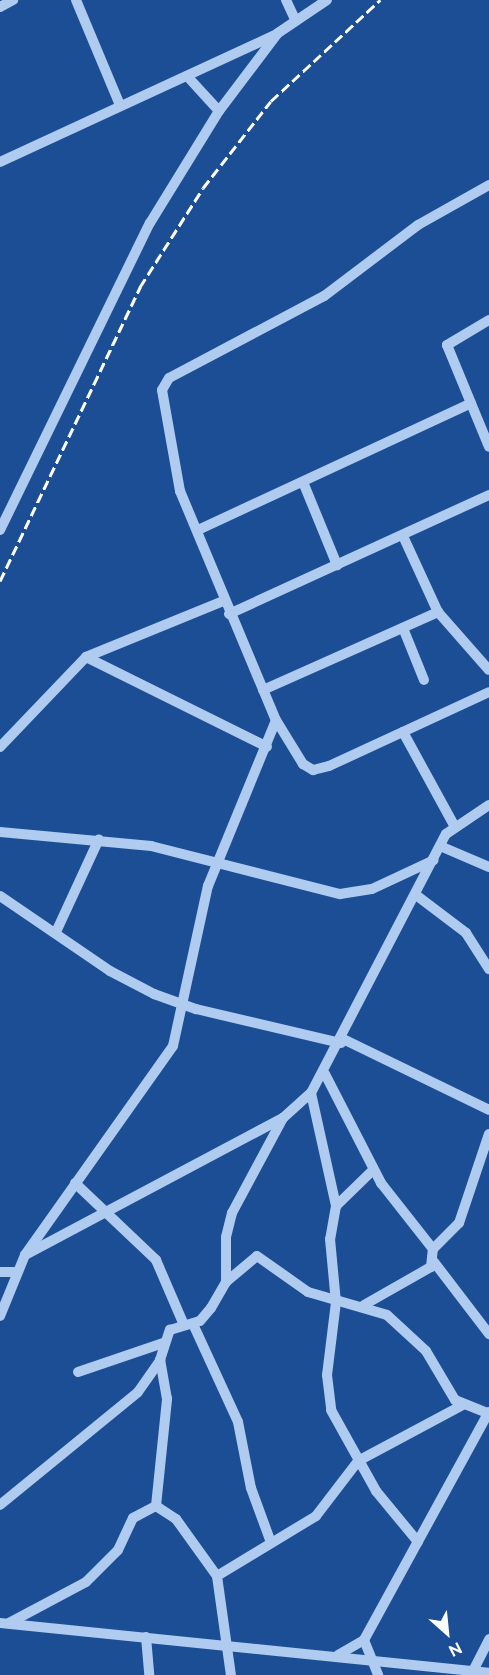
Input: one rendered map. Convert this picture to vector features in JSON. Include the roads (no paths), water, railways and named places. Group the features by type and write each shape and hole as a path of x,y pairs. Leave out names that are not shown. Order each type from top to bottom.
{"street":[{"path":"0,7 13,0"},
{"path":"76,0 120,105"},
{"path":"286,0 296,21"},
{"path":"0,162 278,33 327,0"},
{"path":"0,530 100,318 219,111 278,33"},
{"path":"187,76 219,111"},
{"path":"489,185 418,225 324,296 166,382 162,396 177,481 198,530 223,601 276,720 303,764 313,770 404,732 489,692"},
{"path":"489,320 447,340 489,447"},
{"path":"198,530 471,404"},
{"path":"303,482 337,565"},
{"path":"229,614 489,495"},
{"path":"403,536 438,612 489,670"},
{"path":"0,747 86,657 223,601"},
{"path":"263,690 438,612"},
{"path":"404,628 424,680"},
{"path":"86,657 267,747"},
{"path":"0,1316 16,1272 25,1255 173,1046 184,1005 202,908 276,720"},
{"path":"404,732 454,825"},
{"path":"25,1255 283,1118 311,1093 325,1074 440,846 454,825 489,805"},
{"path":"0,832 99,839 219,860 340,894 372,889 434,860"},
{"path":"56,932 99,839"},
{"path":"440,846 489,867"},
{"path":"0,896 56,932 110,972 184,1005 342,1041 489,1110"},
{"path":"416,896 450,917 488,964"},
{"path":"325,1074 373,1170 405,1221 433,1249 434,1262 489,1334"},
{"path":"311,1093 336,1206 330,1239 336,1302 327,1392 358,1461 418,1542"},
{"path":"226,1282 232,1213 283,1118"},
{"path":"433,1249 459,1223 489,1134"},
{"path":"336,1206 373,1170"},
{"path":"75,1183 104,1214 156,1260 238,1422 251,1488 270,1540"},
{"path":"156,1506 167,1399 160,1360 163,1343 170,1330 188,1325 211,1308 226,1282 257,1256 294,1286 336,1302 364,1305 402,1323 462,1405 488,1416 364,1640 338,1655"},
{"path":"364,1305 419,1278 434,1262"},
{"path":"0,1272 16,1272"},
{"path":"78,1372 163,1343"},
{"path":"0,1505 123,1407 160,1360"},
{"path":"217,1576 262,1553 270,1540 305,1525 328,1506 358,1461 462,1405"},
{"path":"156,1506 176,1519 217,1576 231,1675"},
{"path":"4,1623 86,1582 118,1550 133,1518 156,1506"},
{"path":"4,1623 338,1655 412,1671 489,1673"},
{"path":"146,1636 150,1675"},
{"path":"473,1671 489,1639"},
{"path":"364,1640 378,1675"}],"railway":[{"path":"0,581 140,287 203,188 271,101 380,0"}]}
